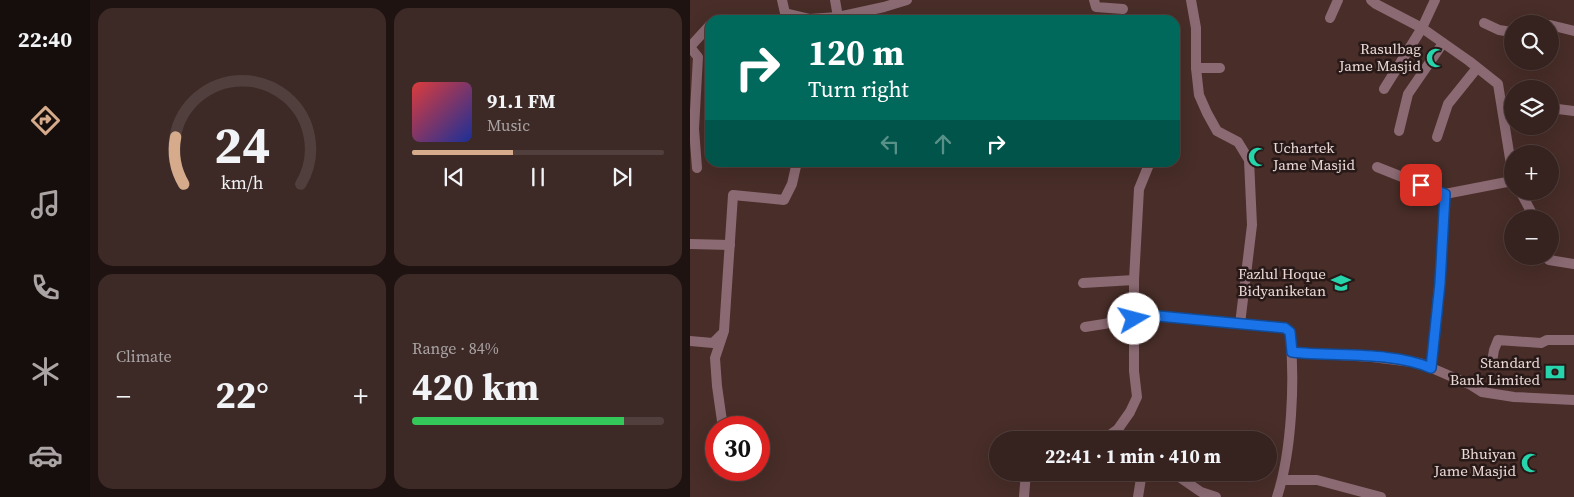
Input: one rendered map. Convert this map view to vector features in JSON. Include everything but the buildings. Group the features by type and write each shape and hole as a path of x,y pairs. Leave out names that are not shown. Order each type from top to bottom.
{"street":[{"path":"782,0 785,13 792,15"},
{"path":"835,0 838,15"},
{"path":"847,15 908,0"},
{"path":"1094,0 1096,7 1123,9"},
{"path":"1191,0 1196,28 1196,68 1199,95 1206,113 1217,131 1238,142 1249,160 1252,225 1240,324"},
{"path":"1330,18 1338,0"},
{"path":"1371,0 1422,28 1443,43 1498,84 1504,97"},
{"path":"1384,90 1422,28 1435,0"},
{"path":"1484,23 1504,31"},
{"path":"1559,27 1574,31"},
{"path":"697,168 692,129 698,57 690,47 705,30"},
{"path":"1399,130 1408,94 1443,43"},
{"path":"1196,68 1220,68"},
{"path":"1437,137 1448,104 1477,68"},
{"path":"1559,109 1574,110"},
{"path":"721,416 715,358 724,331 733,195 784,200 792,184 796,167"},
{"path":"1116,431 1130,412 1136,396 1134,371 1134,280 1140,189 1148,167"},
{"path":"1377,167 1445,194 1504,183"},
{"path":"1431,368 1440,286 1445,194"},
{"path":"690,244 730,245"},
{"path":"1559,262 1574,264"},
{"path":"1084,283 1134,280"},
{"path":"1085,327 1135,318 1149,319 1158,316 1288,330 1290,332 1292,352 1289,437 1283,480 1278,497"},
{"path":"690,341 713,343 724,331"},
{"path":"1492,362 1498,340 1541,344 1547,340 1574,340"},
{"path":"1292,352 1372,357 1420,364 1482,392 1514,397 1574,400"},
{"path":"1283,480 1317,480 1381,497"},
{"path":"1024,497 1025,481"},
{"path":"1138,497 1141,481"},
{"path":"1185,481 1201,492 1216,497"}],"place":[{"name":"Rasulbag Jame Masjid","path":"1436,58"},
{"name":"Uchartek Jame Masjid","path":"1258,157"},
{"name":"Fazlul Hoque Bidyaniketan","path":"1341,283"},
{"name":"Standard Bank Limited","path":"1555,372"},
{"name":"Bhuiyan Jame Masjid","path":"1531,463"}],"route":[{"path":"1134,319 1135,317 1152,319 1158,316 1285,328 1290,332 1292,352 1314,355 1341,354 1372,357 1420,364 1431,368 1440,283 1445,194 1421,185"}]}
